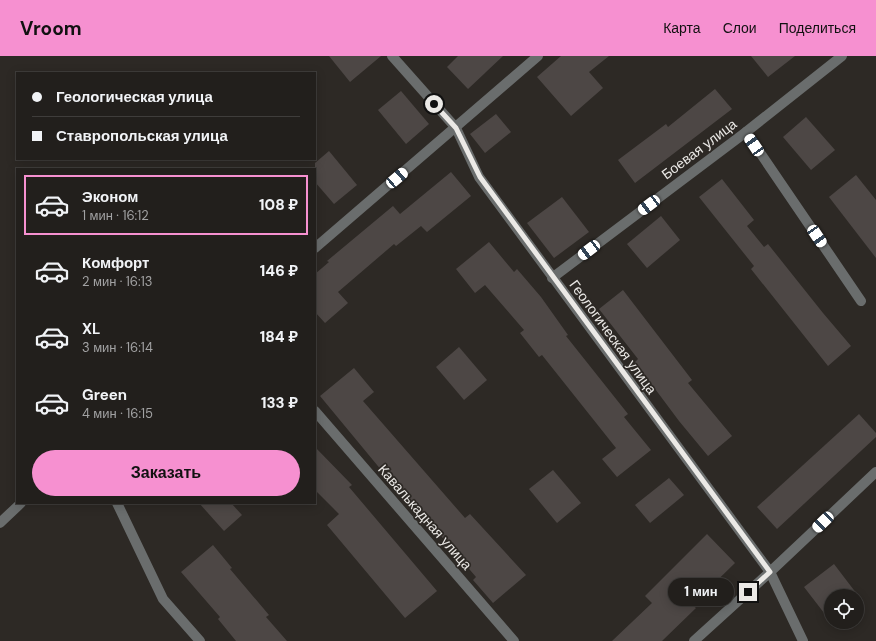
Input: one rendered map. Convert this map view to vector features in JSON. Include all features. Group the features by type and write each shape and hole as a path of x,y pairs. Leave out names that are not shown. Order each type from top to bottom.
{"street":[{"name":"Геологическая улица","path":"392,56 456,128 480,177 552,278 770,572 803,641"},
{"path":"316,247 538,56"},
{"name":"Боевая улица","path":"552,278 746,132 842,56"},
{"path":"746,132 861,301"},
{"name":"Кавалькадная улица","path":"316,412 514,641"},
{"path":"694,641 876,472"},
{"path":"0,523 20,504"},
{"path":"117,504 163,598 200,641"}],"building":[{"path":"329,56 381,56 350,82"},
{"path":"458,56 503,56 468,89 447,67"},
{"path":"561,56 609,56 589,72 603,88 571,116 537,77"},
{"path":"751,56 795,56 768,77"},
{"path":"715,89 732,109 635,183 618,160 666,124 668,127"},
{"path":"401,91 429,124 406,144 378,110"},
{"path":"496,114 511,132 485,153 470,134"},
{"path":"806,117 835,150 811,170 783,137"},
{"path":"329,151 357,185 334,204 316,183 315,163"},
{"path":"451,172 471,196 427,232 421,226 396,246 394,244 338,292 348,303 325,323 316,313 316,273 329,262 327,261 393,206 400,214"},
{"path":"856,175 876,200 876,258 829,197"},
{"path":"722,179 754,220 747,226 764,247 768,244 851,346 828,366 751,269 754,266 699,197"},
{"path":"562,197 589,232 554,258 527,223"},
{"path":"661,216 680,240 647,268 627,244"},
{"path":"489,242 514,272 517,269 541,297 568,335 566,336 628,414 624,417 651,450 617,477 602,459 616,448 542,355 539,357 520,333 524,330 485,285 475,293 456,269"},
{"path":"623,290 692,380 688,383 732,436 708,456 679,421 635,362 638,359 599,309"},
{"path":"459,347 487,380 464,400 436,367"},
{"path":"354,368 374,392 363,401 465,518 470,514 526,575 493,603 473,580 476,577 384,469 382,471 320,396"},
{"path":"859,414 876,433 876,437 777,529 757,507"},
{"path":"316,448 352,485 349,487 437,591 405,618 327,525 339,514 316,491"},
{"path":"553,470 581,503 557,523 529,489"},
{"path":"669,478 684,495 650,523 635,505"},
{"path":"200,504 232,504 242,515 224,531"},
{"path":"707,534 735,563 692,605 696,608 662,641 612,641 652,603 645,596"},
{"path":"213,545 232,568 230,569 269,615 266,617 287,641 236,641 218,619 220,617 181,572"},
{"path":"834,564 853,589 824,589 824,613 804,587"}],"route":[{"path":"434,104 456,128 480,177 552,278 770,572 748,592"}]}
